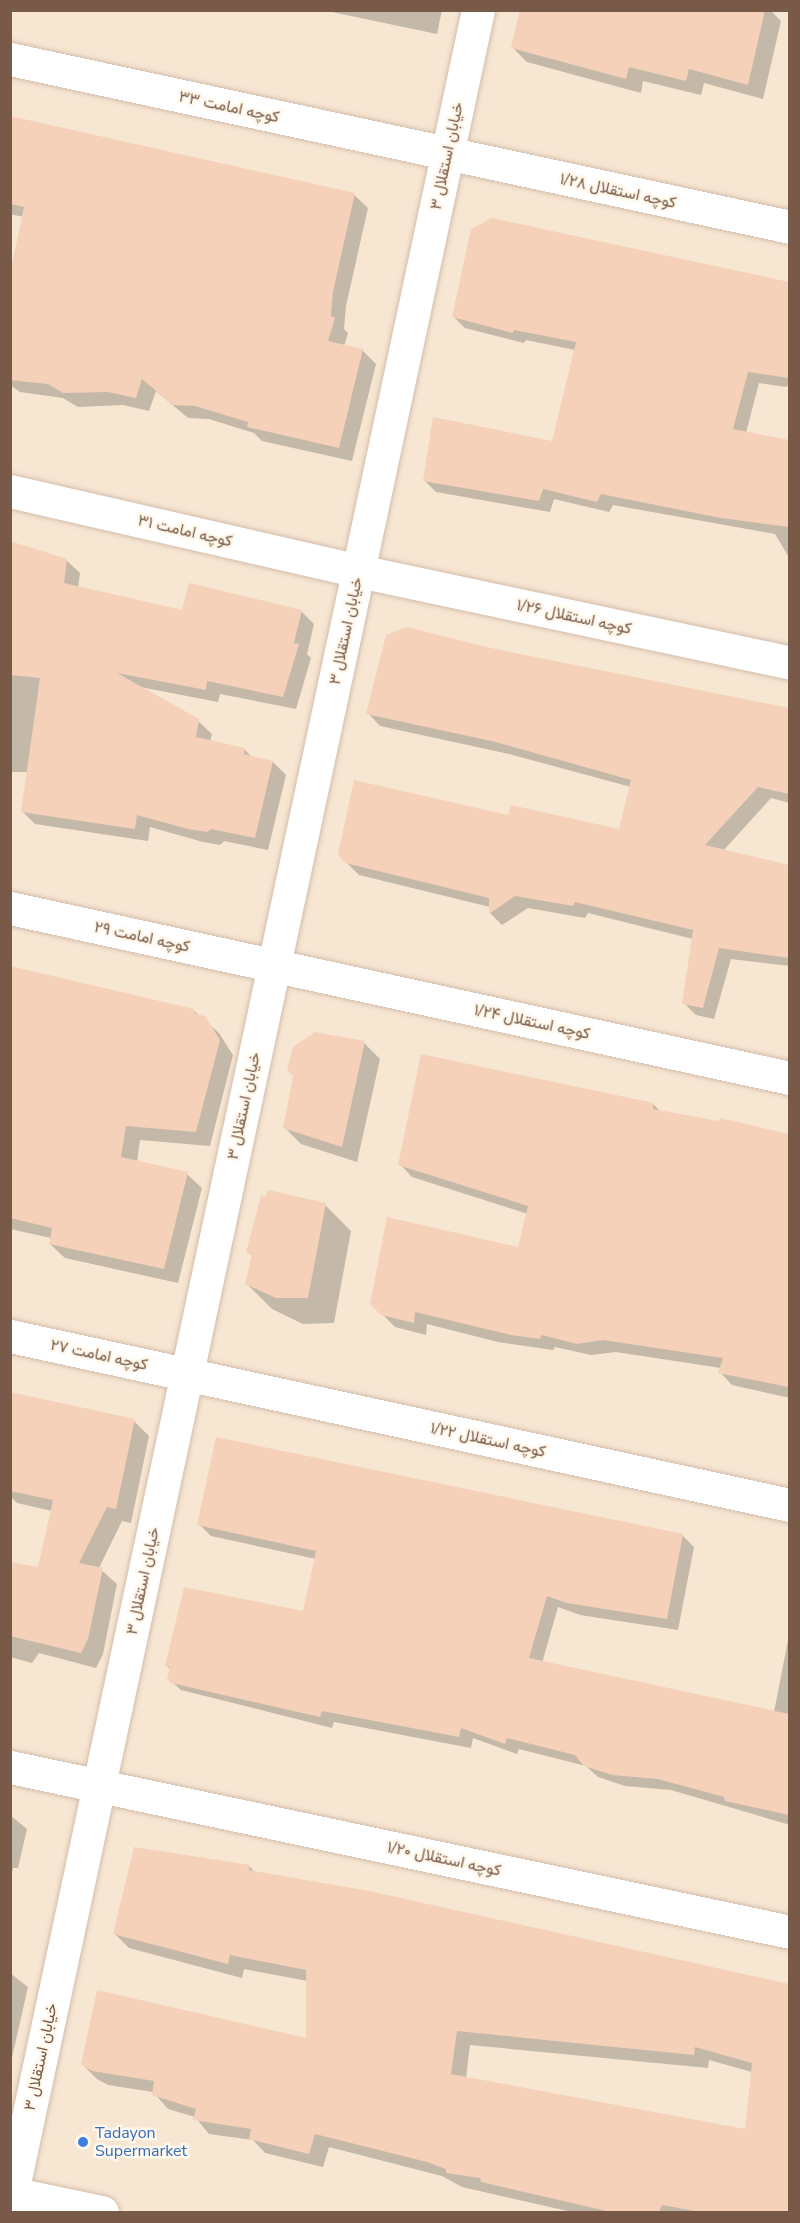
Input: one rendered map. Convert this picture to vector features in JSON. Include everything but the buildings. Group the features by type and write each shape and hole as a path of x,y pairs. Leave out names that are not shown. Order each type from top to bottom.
{"street":[{"name":"خیابان استقلال ۳","path":"11,2196 478,10"},
{"name":"کوچه امامت ۳۳","path":"10,60 447,154"},
{"name":"کوچه استقلال ۱/۲۸","path":"447,154 789,227"},
{"name":"کوچه امامت ۳۱","path":"10,491 359,571"},
{"name":"کوچه استقلال ۱/۲۶","path":"359,571 789,663"},
{"name":"کوچه امامت ۲۹","path":"10,908 274,966"},
{"name":"کوچه استقلال ۱/۲۴","path":"274,966 789,1078"},
{"name":"کوچه امامت ۲۷","path":"10,1336 187,1374"},
{"name":"کوچه استقلال ۱/۲۲","path":"187,1374 789,1505"},
{"name":"کوچه استقلال ۱/۲۰","path":"10,1767 789,1932"},
{"path":"11,2196 102,2212"}],"shaded area":[{"path":"11,11 789,11 789,2212 11,2212"}],"place":[{"name":"Tadayon Supermarket","path":"83,2142"}]}
